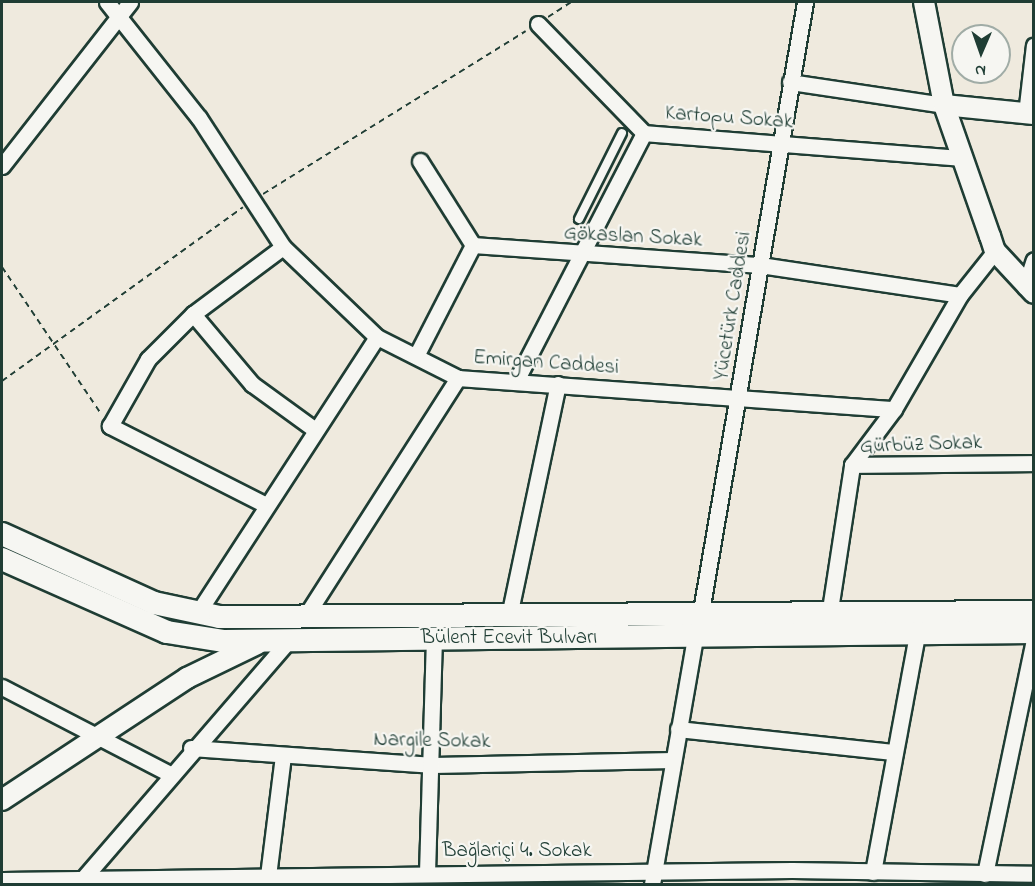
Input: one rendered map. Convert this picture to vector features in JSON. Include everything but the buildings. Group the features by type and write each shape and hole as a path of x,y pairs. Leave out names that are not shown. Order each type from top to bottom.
{"main road":[{"name":"Bülent Ecevit Bulvarı","path":"2,534 154,603 197,614 305,617 509,616 698,627 917,634 1034,633"},
{"name":"Bülent Ecevit Bulvarı","path":"2,559 124,616 194,638 262,642 434,638 698,627 829,616 1034,612"}],"street":[{"name":"Emirgan Caddesi","path":"107,2 125,7 283,247 377,337 458,378 894,409"},
{"name":"Yücetürk Caddesi","path":"653,878 678,729 740,397 779,141 805,2"},
{"path":"924,2 944,105 995,251 1029,290"},
{"path":"2,166 125,7"},
{"name":"Kartopu Sokak","path":"538,24 644,133 779,141 963,158"},
{"path":"790,82 944,105 1030,114 1034,45"},
{"path":"516,381 644,133"},
{"path":"416,356 473,245 420,161"},
{"name":"Gökaslan Sokak","path":"473,245 580,256 760,266 960,295"},
{"path":"264,504 110,426 148,359 194,314 283,247"},
{"path":"852,465 894,409 960,295 995,251"},
{"path":"1029,290 1034,260"},
{"path":"194,314 252,384 314,429"},
{"path":"197,614 264,504 377,337"},
{"path":"305,617 458,378"},
{"path":"509,616 558,384"},
{"name":"Gürbüz Sokak","path":"829,616 852,465 1034,463"},
{"path":"878,876 895,752 917,634"},
{"path":"187,678 197,660 194,638"},
{"path":"427,873 434,765 434,638"},
{"path":"990,877 1034,639"},
{"path":"73,882 288,641"},
{"path":"2,800 98,740 187,678 262,642"},
{"path":"2,687 98,740 170,774"},
{"path":"678,729 895,752"},
{"name":"Nargile Sokak","path":"191,748 434,765 673,760"},
{"path":"267,881 283,755"},
{"name":"Bağlariçi 4. Sokak","path":"2,880 267,881 427,873 444,879 990,877 1034,874"}],"lane":[{"path":"579,219 622,133"},
{"path":"587,202 604,210"}],"path":[{"path":"2,381 252,200 571,2"},
{"path":"2,267 52,344 110,426"}]}
